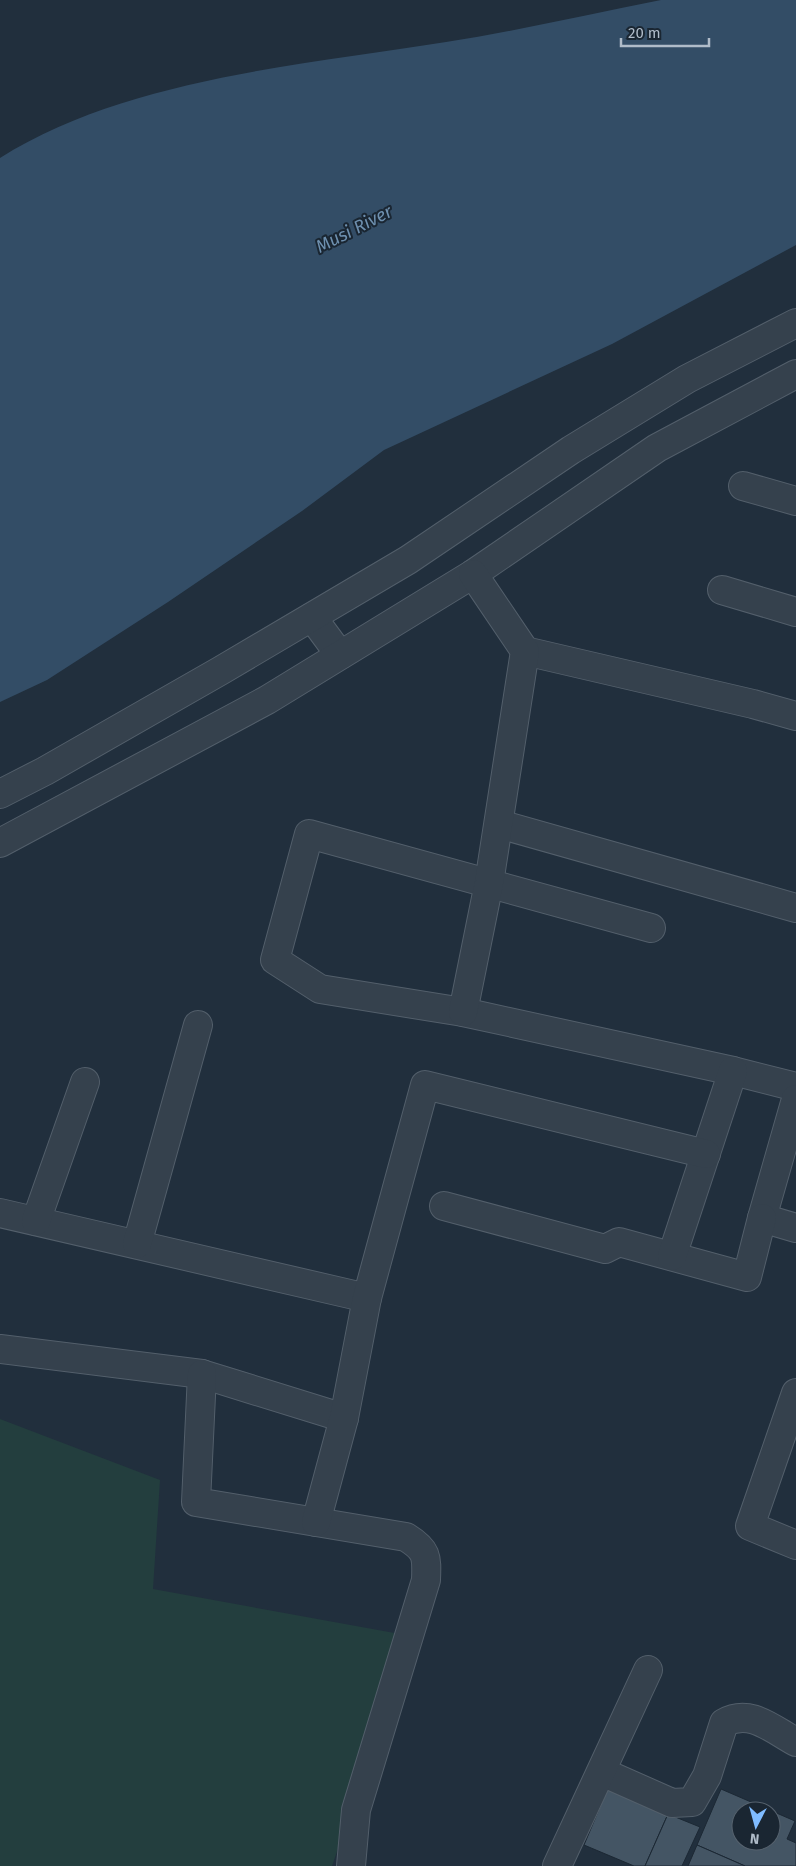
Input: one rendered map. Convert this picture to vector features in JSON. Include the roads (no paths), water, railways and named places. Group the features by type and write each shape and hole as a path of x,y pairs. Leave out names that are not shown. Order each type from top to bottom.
{"street":[{"path":"0,794 53,767 408,560 571,450 687,379 796,323"},
{"path":"0,843 267,700 473,574 656,448 796,374"},
{"path":"743,486 796,501"},
{"path":"473,574 526,651 753,704 796,716"},
{"path":"722,590 796,612"},
{"path":"312,617 340,655"},
{"path":"463,1012 489,883 526,651"},
{"path":"499,824 796,908"},
{"path":"651,928 309,834 275,960 320,989 463,1012 733,1071 796,1087"},
{"path":"136,1244 198,1025"},
{"path":"672,1256 733,1071"},
{"path":"36,1221 85,1082"},
{"path":"316,1522 344,1418 367,1298 425,1085 706,1154"},
{"path":"444,1206 605,1249 619,1242 747,1276 762,1218 791,1133 796,1100"},
{"path":"0,1213 367,1298"},
{"path":"762,1218 796,1228"},
{"path":"0,1349 202,1374 344,1418"},
{"path":"202,1374 196,1502 406,1537 421,1547 427,1560 426,1580 356,1810 351,1866"},
{"path":"796,1393 750,1526 796,1545"},
{"path":"557,1866 648,1670"},
{"path":"602,1772 672,1803 692,1802 707,1776 724,1722 736,1716 750,1717 796,1742"}],"water":[{"name":"Musi River","path":"661,0 796,0 796,245 612,344 384,450 302,511 168,602 47,680 0,702 0,158 49,131 102,110 158,93 216,79 275,68 473,38"}]}
